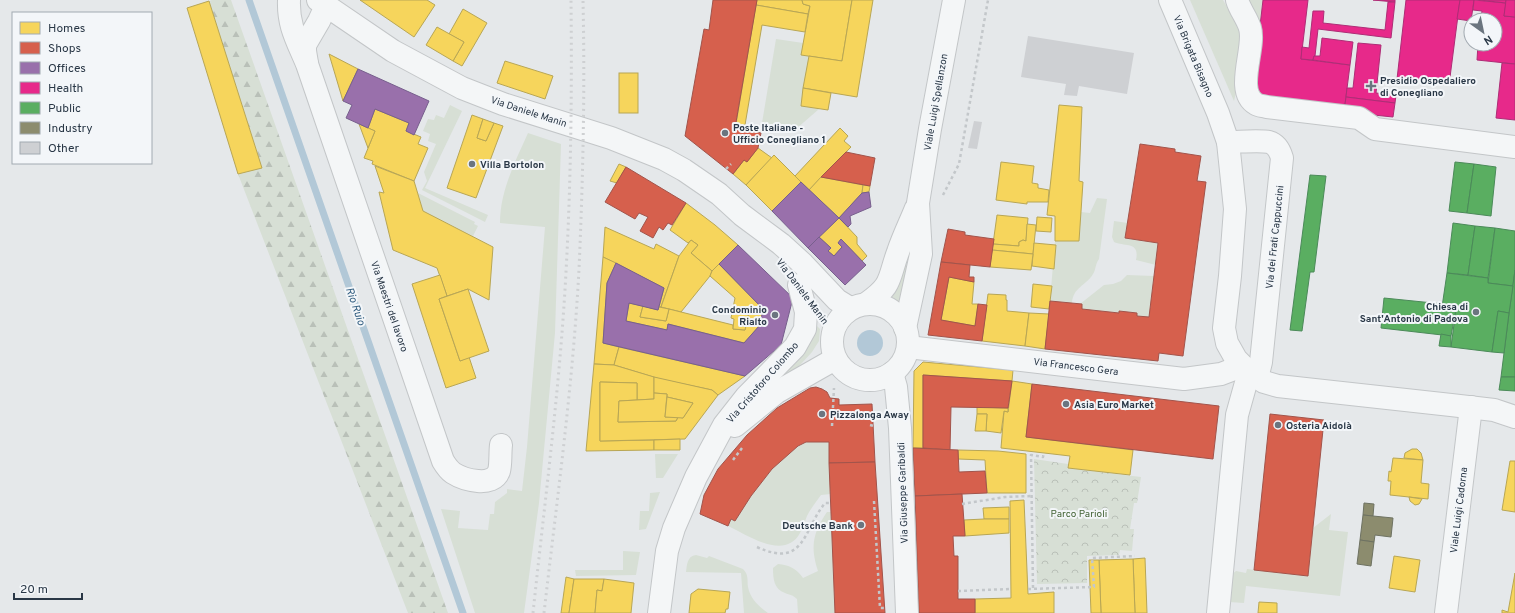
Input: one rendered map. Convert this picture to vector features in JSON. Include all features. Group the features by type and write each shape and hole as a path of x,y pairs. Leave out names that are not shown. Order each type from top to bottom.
{"street":[{"name":"Via Maestri del lavoro","path":"289,0 288,14 290,24 307,64 443,461 447,468 460,477 484,481 490,480 496,476 499,471 500,445"},
{"name":"Viale Luigi Spellanzon","path":"907,337 921,254 918,203 954,0"},
{"name":"Via Brigata Bisagno","path":"1170,0 1218,113 1228,142"},
{"path":"1237,0 1250,28 1246,90 1250,99 1256,104 1267,107 1359,118 1375,129 1515,147"},
{"name":"Via Maestri del lavoro","path":"307,64 305,45 319,21 322,3"},
{"name":"Via Daniele Manin","path":"322,3 393,51 462,88 503,104 611,138 664,158 719,194 742,215 781,244 803,264 837,300 858,306"},
{"path":"1228,142 1235,209 1224,328 1230,351 1250,372 1270,384 1278,386 1494,410 1515,417"},
{"name":"Via dei Frati Cappuccini","path":"1228,142 1269,142 1275,145 1280,151 1282,158 1261,362 1250,372"},
{"name":"Viale Luigi Spellanzon","path":"858,306 881,293 889,281 897,252 918,203"},
{"name":"Via Daniele Manin","path":"742,215 824,316 832,331"},
{"name":"Via Cristoforo Colombo","path":"659,613 667,550 696,477 724,425 746,397 795,347 805,329 806,312 799,285"},
{"path":"876,304 886,306 901,319 907,337 903,362 892,373 879,379 864,380 844,371 835,359 832,350 832,331 836,322 842,314 858,306 876,304"},
{"name":"Via Francesco Gera","path":"907,337 1184,379 1250,372"},
{"name":"Via Cristoforo Colombo","path":"709,454 738,424 777,392 835,359"},
{"path":"1218,613 1237,415 1250,372"},
{"name":"Via Giuseppe Garibaldi","path":"892,373 896,387 900,428 907,613"},
{"name":"Viale Luigi Cadorna","path":"1446,613 1471,407"}],"path":[{"path":"942,199 959,164 988,0"},
{"path":"726,169 731,164"},
{"path":"832,426 834,388"},
{"path":"870,425 874,426"},
{"path":"732,461 746,443"},
{"path":"1033,588 1030,455 1043,457 1044,453"},
{"path":"962,504 1031,496"},
{"path":"874,501 880,608 884,608"},
{"path":"758,547 768,552 784,553 801,545 821,508 825,503 830,502"},
{"path":"1028,588 1094,587 1092,558 1135,556"},
{"path":"958,591 1010,589"}],"green space":[{"path":"231,0 448,613 408,613 238,174 262,167 209,1"},
{"path":"1190,0 1223,0 1244,37 1247,46 1234,101"},
{"path":"1245,0 1263,0 1260,25"},
{"path":"776,39 803,43 809,56 801,106 819,109 796,129 762,123"},
{"path":"450,105 462,111 425,188 488,215 485,222 422,190 427,181 424,172 436,144 428,141 430,134 423,131 428,119 434,120 436,115 444,118"},
{"path":"528,133 561,144 555,333 539,503 524,613 475,613 441,509 460,511 458,528 488,530 490,514 494,514 495,502 507,493 507,489 522,491 545,227 500,223 505,188"},
{"path":"418,193 475,222 474,224 478,226 473,236 423,211"},
{"path":"1097,198 1107,199 1099,259 1094,272 1090,278 1077,290 1072,303 1050,301 1055,241 1081,212 1090,213"},
{"path":"1114,221 1128,223 1126,238 1158,243 1156,265 1136,260 1137,254 1134,247 1114,242 1112,237"},
{"path":"905,261 910,261 901,305 892,298"},
{"path":"1127,275 1154,276 1149,317 1137,316 1137,313 1119,313 1082,309 1082,304 1080,304 1104,285 1121,281"},
{"path":"816,325 820,329 819,341 812,352 801,364 779,384 774,379 805,349 810,342"},
{"path":"806,442 829,442 831,494 821,495 807,516 800,533 793,541 785,545 766,543 755,540 728,526 731,519 735,521 757,487 774,467 784,457"},
{"path":"655,454 678,454 663,478 656,478"},
{"name":"Parco Parioli","path":"1034,459 1068,464 1068,468 1141,477 1137,503 1134,503 1130,529 1134,529 1132,551 1120,550 1119,555 1087,556 1087,583 1037,584"},
{"path":"660,492 646,529 639,530 640,511 649,511 650,493"},
{"path":"827,512 831,512 835,613 798,613 797,599 781,591 776,586 773,568 778,564 789,566 795,569 803,578 818,571 814,554 814,540"},
{"path":"1331,514 1329,530 1348,532 1340,596 1246,586 1244,603 1229,602 1231,575 1236,571 1246,573 1247,569 1308,576 1313,528"},
{"path":"623,551 640,552 636,575 576,576 575,570 623,570"},
{"path":"696,555 707,558 709,556 743,569 747,575 748,587 751,595 758,605 768,613 744,613 741,573 686,572 689,559"}],"water":[{"path":"870,330 879,334 883,343 879,352 870,356 861,352 857,343 861,334"}],"building: Homes":[{"path":"360,0 427,0 435,5 414,37"},
{"path":"757,0 802,0 803,4 810,6 808,14 756,5"},
{"path":"802,0 852,0 842,61 801,55 810,6 803,4"},
{"path":"852,0 873,0 857,97 803,88 809,56 842,61"},
{"path":"209,1 262,168 238,174 187,8"},
{"path":"756,5 808,14 805,32 762,25 745,125 736,124"},
{"path":"463,9 487,23 462,66 453,61 464,42 449,34"},
{"path":"437,27 464,42 453,61 426,45"},
{"path":"329,54 358,69 343,101"},
{"path":"505,61 553,76 545,99 497,83"},
{"path":"619,73 638,73 638,113 619,113"},
{"path":"803,88 831,93 828,110 801,106"},
{"path":"1059,105 1082,107 1079,181 1083,182 1079,241 1055,241 1055,216 1047,215"},
{"path":"375,109 409,123 406,131 421,137 418,144 428,148 414,181 372,164 373,161 364,158 375,131 368,128"},
{"name":"Villa Bortolon","path":"472,115 483,119 477,138 486,141 494,123 503,126 476,198 447,188"},
{"path":"483,119 494,123 486,141 477,138"},
{"path":"359,124 375,131 368,148"},
{"path":"840,128 848,136 844,141 851,147 809,190 795,176"},
{"path":"758,148 772,158 746,185 733,174 744,160 747,162"},
{"path":"774,155 801,182 772,211 746,185"},
{"path":"1001,162 1034,166 1032,183 1038,184 1038,188 1049,190 1048,202 1027,202 1027,204 996,200"},
{"path":"619,164 626,167 617,183 610,181"},
{"path":"375,166 414,181 423,211 493,247 489,300 468,289 447,296 437,268 393,250 379,192 384,193"},
{"path":"821,177 863,185 862,193 839,218 809,190"},
{"path":"863,185 870,186 869,192 862,193"},
{"path":"686,203 738,245 712,271 691,253 698,245 691,240 688,243 670,230"},
{"path":"997,215 1028,218 1026,241 1023,240 1019,242 1019,246 993,244"},
{"path":"1037,217 1052,218 1051,232 1036,231"},
{"path":"839,218 857,237 857,244 867,256 862,261 841,239 838,243 842,247 834,256 828,251 831,248 819,237"},
{"path":"1027,224 1036,225 1033,254 992,250 993,244 1019,246 1019,242 1023,240 1026,241"},
{"path":"605,227 654,249 656,244 679,256 661,307 659,307 664,288 603,257"},
{"path":"691,240 698,245 691,253 712,271 710,276 681,312 661,307 679,256"},
{"path":"1034,243 1056,245 1054,269 1032,266"},
{"path":"992,250 1033,254 1031,270 990,267"},
{"path":"603,257 616,263 607,283 603,343 619,347 614,365 594,364"},
{"path":"719,264 763,309 760,325 744,343 668,324 667,330 626,321 629,303 643,306 640,317 666,321 669,309 733,325 733,329 745,330 749,311 733,308 735,298 710,276 712,271"},
{"path":"440,275 447,296 439,299 460,361 469,357 476,378 446,388 412,284"},
{"path":"949,277 974,282 972,304 978,304 975,326 941,320"},
{"path":"1033,284 1052,286 1049,309 1031,307"},
{"path":"468,289 489,351 460,361 439,299"},
{"path":"988,294 1006,295 1007,311 1029,313 1025,346 982,341"},
{"path":"643,306 658,310 659,307 669,309 666,321 640,317"},
{"path":"733,308 749,311 745,330 733,329 734,319 731,318"},
{"path":"1029,313 1049,314 1045,349 1025,346"},
{"path":"619,347 745,376 718,395 712,390 660,379 614,365"},
{"path":"923,362 1013,370 1012,381 923,375 923,448 913,448 914,371"},
{"path":"594,364 614,365 654,377 654,399 637,400 637,383 600,382 600,441 654,440 654,450 586,451"},
{"path":"654,377 712,390 718,395 685,439 600,441 600,382 637,383 637,400 619,401 618,422 676,421 678,417 683,418 693,403 667,397 667,394 654,393"},
{"path":"1012,381 1032,384 1026,437 1133,450 1130,475 1068,468 1070,456 1001,448 1004,411 1008,412"},
{"path":"654,393 667,394 665,417 678,417 676,421 618,422 619,401 654,399"},
{"path":"667,397 693,403 683,418 665,417"},
{"path":"977,407 1008,408 1008,412 1004,411 1001,433 986,431 987,414 977,414"},
{"path":"977,414 987,414 986,431 975,431"},
{"path":"680,439 680,450 654,450 654,440"},
{"path":"1412,449 1417,449 1421,453 1423,460 1404,458 1405,453"},
{"path":"958,450 998,451 1026,454 1026,493 987,493 985,460 958,459"},
{"path":"1393,458 1423,460 1421,483 1429,484 1428,499 1390,495 1391,481 1388,481"},
{"path":"1510,461 1515,461 1515,512 1502,510"},
{"path":"1409,497 1422,499 1419,504 1415,505 1410,501"},
{"path":"1024,500 1028,594 1054,592 1054,613 975,613 975,599 1011,598 1010,501"},
{"path":"1009,507 1009,519 984,519 983,508"},
{"path":"1009,519 1009,533 965,536 964,520"},
{"path":"1394,556 1420,560 1415,592 1389,588"},
{"path":"1145,558 1147,613 1135,613 1133,559"},
{"path":"1133,559 1135,613 1101,613 1099,560"},
{"path":"1089,560 1099,560 1101,613 1091,613"},
{"path":"1515,573 1515,613 1502,613 1502,610 1508,612"},
{"path":"566,577 574,579 569,613 561,613"},
{"path":"574,579 604,579 602,591 597,590 595,613 569,613"},
{"path":"604,579 634,583 631,613 595,613 597,590 602,591"},
{"path":"698,589 730,592 728,609 726,609 725,613 689,613 691,594"},
{"path":"1259,602 1277,603 1277,613 1258,613"}],"building: Shops":[{"path":"713,0 757,0 735,128 761,133 758,148 747,162 744,160 733,174 685,136 704,29 709,30"},
{"path":"1140,144 1175,149 1175,152 1201,156 1197,181 1206,182 1183,356 1159,353 1158,361 1045,349 1050,301 1082,304 1082,309 1119,313 1119,311 1137,313 1137,316 1149,317 1158,243 1125,238"},
{"path":"846,152 875,158 870,186 821,177"},
{"path":"626,167 686,203 672,225 668,223 663,230 659,227 653,238 640,231 648,217 639,213 635,219 605,202"},
{"path":"948,229 965,232 965,235 994,239 990,267 941,262"},
{"path":"941,262 970,265 969,277 974,277 974,282 949,277 941,320 975,326 978,304 987,305 982,341 928,335"},
{"path":"923,375 1012,381 1008,408 951,407 950,450 923,448"},
{"path":"1032,384 1219,406 1213,459 1026,437"},
{"path":"816,387 827,392 830,398 839,399 839,405 872,404 875,462 829,463 829,442 806,442 798,446 772,469 751,496 735,521 731,519 728,526 700,514 704,495 718,469 747,435 777,408 810,388"},
{"path":"1270,414 1324,420 1308,576 1254,570"},
{"path":"913,448 958,450 959,472 985,471 987,493 915,496"},
{"path":"875,462 885,613 835,613 829,463"},
{"path":"962,494 965,536 953,536 954,556 958,556 958,599 975,599 975,613 919,613 915,496"}],"building: Offices":[{"path":"358,69 429,101 414,135 406,131 409,123 375,109 368,128 346,118 352,105 343,101"},
{"path":"801,182 839,218 808,248 772,211"},
{"path":"869,192 871,207 850,216 851,224 848,227 839,218 862,193"},
{"path":"819,237 831,248 828,251 834,256 842,247 838,243 841,239 866,265 845,285 808,248"},
{"name":"Condominio Rialto","path":"738,245 793,298 781,345 745,376 603,343 607,283 616,263 664,288 658,310 629,303 626,321 667,330 668,324 744,343 760,325 763,309 719,264"}],"building: Health":[{"path":"1263,0 1308,0 1301,59 1350,65 1344,112 1252,96"},
{"path":"1373,0 1395,0 1395,2"},
{"path":"1406,0 1460,0 1449,85 1397,79"},
{"path":"1460,0 1474,0 1472,12 1463,12 1463,20 1457,19"},
{"path":"1474,0 1506,3 1504,16 1515,17 1515,64 1477,60 1478,52 1503,52 1503,12 1482,12 1473,10"},
{"path":"1480,0 1506,0 1506,3"},
{"path":"1506,0 1515,0 1515,17 1504,16"},
{"path":"1388,2 1395,2 1391,38 1318,29 1315,56 1313,60 1301,59 1302,47 1309,48 1313,11 1324,11 1323,23 1385,30"},
{"path":"1322,38 1353,42 1350,65 1313,60 1314,56 1320,56"},
{"path":"1358,43 1381,45 1376,93 1396,95 1395,103 1346,97 1347,88 1353,88"},
{"path":"1502,63 1515,64 1515,120 1496,118"},
{"path":"1346,97 1395,103 1393,117 1344,112"}],"building: Public":[{"path":"1455,162 1474,164 1467,213 1449,211"},
{"path":"1474,164 1496,167 1491,216 1467,213"},
{"path":"1310,175 1326,176 1314,272 1310,272 1302,331 1290,330"},
{"path":"1453,223 1475,226 1468,275 1447,273"},
{"path":"1475,226 1495,228 1488,278 1468,275"},
{"path":"1495,228 1515,231 1515,270 1513,286 1488,283"},
{"path":"1515,270 1515,377 1501,377 1509,313"},
{"name":"Chiesa di Sant'Antonio di Padova","path":"1447,273 1488,278 1488,283 1513,286 1509,313 1498,311 1492,352 1451,347 1456,309 1442,307"},
{"path":"1384,298 1443,304 1442,307 1456,309 1451,336 1381,328"},
{"path":"1498,311 1509,313 1504,353 1492,352"},
{"path":"1441,334 1451,336 1451,347 1439,346"},
{"path":"1501,377 1515,377 1515,391 1499,390"}],"building: Industry":[{"path":"1364,503 1374,504 1373,516 1363,515"},
{"path":"1363,515 1393,518 1391,537 1375,535 1374,542 1360,540"},
{"path":"1360,540 1374,542 1371,566 1357,564"}],"building: Other":[{"path":"1028,36 1134,53 1127,94 1079,86 1077,96 1064,95 1066,84 1021,77"},
{"path":"974,121 982,122 977,149 968,148"}],"waterway":[{"name":"Rio Ruio","path":"249,0 463,613"}],"railway":[{"path":"533,613 556,400 566,272 571,136 571,0"},
{"path":"544,613 573,355 579,269 583,168 583,0"}],"place":[{"name":"Presidio Ospedaliero di Conegliano","path":"1371,86"},
{"name":"Poste Italiane - Ufficio Conegliano 1","path":"725,133"},
{"name":"Villa Bortolon","path":"472,164"},
{"name":"Chiesa di Sant'Antonio di Padova","path":"1476,312"},
{"name":"Condominio Rialto","path":"775,315"},
{"name":"Asia Euro Market","path":"1066,404"},
{"name":"Pizzalonga Away","path":"822,414"},
{"name":"Osteria Aidolà","path":"1278,425"},
{"name":"Deutsche Bank","path":"861,525"}]}
